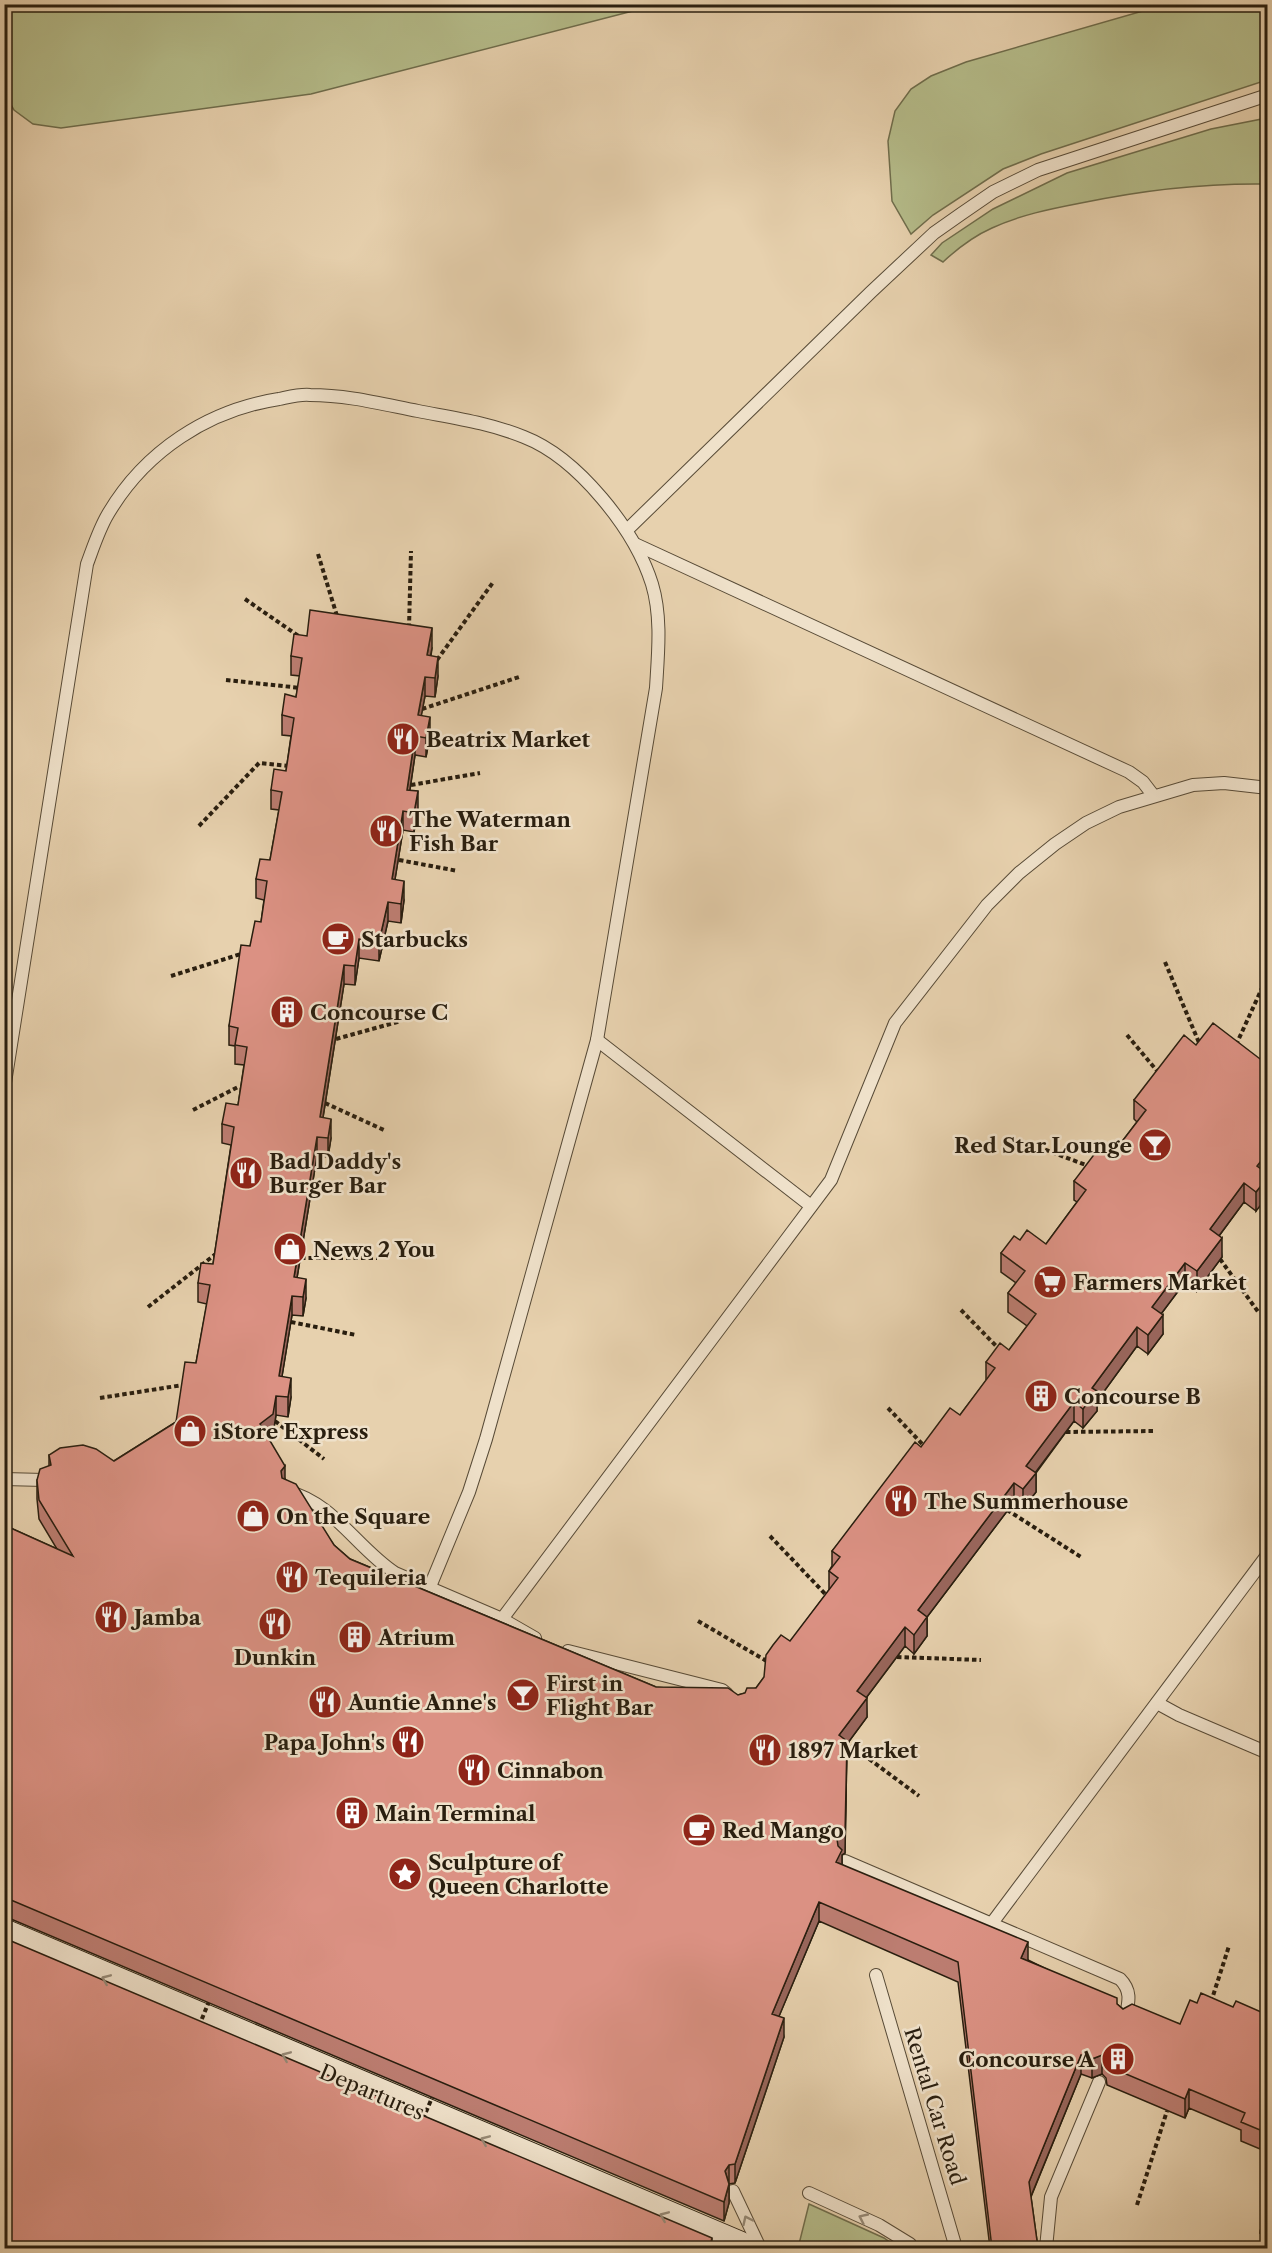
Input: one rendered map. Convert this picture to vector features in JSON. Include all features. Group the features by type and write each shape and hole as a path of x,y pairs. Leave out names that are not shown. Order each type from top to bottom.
{"main road":[{"name":"Departures","path":"4,1936 199,2025 739,2248"}],"lane":[{"path":"627,530 934,233 993,192 1038,170 1268,95"},
{"path":"4,1089 87,564 107,515 135,476 182,435 219,414 265,401 308,394 353,398 489,425 526,438 556,457 593,487 627,530 652,585 659,636 656,688 597,1040 486,1439 469,1492 429,1589"},
{"path":"634,544 1129,772 1143,782 1153,795"},
{"path":"502,1619 831,1180 895,1023 987,905 1019,873 1078,829 1119,807 1153,795 1193,785 1224,783 1268,788"},
{"path":"597,1040 811,1206"},
{"path":"4,1479 44,1480"},
{"path":"289,1492 306,1496 380,1564 429,1589 585,1657 722,1690 739,1706"},
{"path":"992,1923 1268,1554"},
{"path":"1157,1703 1268,1754"},
{"path":"845,1861 1120,1980 1127,1986 1130,1996 1125,2020"},
{"name":"Rental Car Road","path":"876,1975 956,2248"},
{"path":"1046,2248 1051,2197 1099,2082"},
{"path":"733,2191 760,2248"},
{"path":"809,2193 879,2225 910,2244 911,2248"}],"path":[{"path":"409,632 411,551"},
{"path":"318,554 339,622"},
{"path":"434,664 494,581"},
{"path":"245,598 308,642"},
{"path":"423,709 519,677"},
{"path":"226,680 301,688"},
{"path":"199,826 259,763 290,766"},
{"path":"411,784 480,773"},
{"path":"399,860 458,871"},
{"path":"171,976 253,950"},
{"path":"1165,962 1204,1054"},
{"path":"1236,1046 1268,975"},
{"path":"336,1039 401,1022"},
{"path":"1127,1035 1161,1076"},
{"path":"193,1110 238,1087 244,1088"},
{"path":"325,1103 386,1131"},
{"path":"1038,1147 1097,1169"},
{"path":"148,1307 217,1252"},
{"path":"301,1258 377,1258"},
{"path":"1220,1259 1259,1313"},
{"path":"961,1310 1006,1355"},
{"path":"291,1322 356,1335"},
{"path":"100,1398 184,1385"},
{"path":"888,1408 932,1454"},
{"path":"275,1421 324,1459"},
{"path":"1066,1432 1156,1431"},
{"path":"1007,1510 1081,1557"},
{"path":"770,1536 833,1603"},
{"path":"698,1621 773,1665"},
{"path":"897,1658 981,1660"},
{"path":"837,1735 919,1796"},
{"path":"1210,2003 1229,1946"},
{"path":"199,2025 214,1989"},
{"path":"423,2119 438,2083"},
{"path":"1137,2205 1167,2110"},
{"path":"1261,2234 1268,2187"}],"green space":[{"path":"1167,4 1267,5 1267,80 1041,154 1003,169 933,215 911,234 892,201 888,141 895,111 911,89 931,76 966,62"},
{"path":"4,5 656,5 311,94 61,128 33,124 14,110 5,95"},
{"path":"1267,118 1267,184 1173,188 1127,194 1058,208 1024,216 992,228 966,243 943,262 931,255 942,243 993,209 1067,173 1211,129"},
{"path":"809,2204 884,2238 898,2248 798,2248"}],"building":[{"path":"310,610 432,628 427,655 438,657 435,678 425,677 418,715 430,717 426,738 415,736 407,790 418,791 414,813 403,811 392,879 404,881 401,904 388,902 379,942 359,939 355,966 344,965 320,1117 331,1119 328,1138 317,1137 294,1277 306,1279 303,1297 292,1296 279,1376 291,1378 288,1397 276,1396 273,1414 260,1424 285,1466 281,1471 282,1478 296,1484 334,1545 350,1559 656,1687 728,1688 738,1695 745,1693 747,1688 756,1688 764,1677 766,1655 773,1645 781,1635 790,1641 838,1578 829,1571 840,1557 832,1551 915,1442 921,1447 950,1408 960,1415 995,1368 986,1362 1000,1343 1009,1350 1036,1314 1008,1293 1025,1271 1001,1253 1014,1236 1020,1240 1027,1230 1046,1244 1086,1190 1074,1181 1099,1148 1111,1156 1146,1110 1134,1100 1184,1035 1196,1045 1213,1023 1268,1065 1268,1152 1257,1166 1268,1174 1268,1177 1256,1192 1244,1183 1210,1229 1222,1238 1197,1271 1185,1263 1152,1307 1163,1315 1148,1335 1137,1327 1092,1388 1097,1391 1083,1409 1074,1402 1026,1466 1036,1473 1023,1489 1014,1483 918,1610 927,1617 914,1635 905,1627 857,1691 867,1698 839,1735 847,1741 845,1834 837,1839 838,1846 842,1850 836,1862 1028,1942 1021,1958 1117,1998 1117,2004 1123,2009 1132,2004 1180,2024 1190,2000 1197,2003 1201,1993 1233,2007 1236,2001 1268,2015 1268,2122 1264,2120 1260,2130 1241,2122 1245,2113 1189,2089 1185,2099 1107,2066 1106,2058 1102,2055 1092,2059 1081,2055 1029,2182 1038,2248 992,2248 958,1962 819,1902 772,2014 784,2018 735,2164 729,2165 725,2171 729,2184 724,2202 4,1899 4,1525 73,1556 39,1500 37,1480 40,1469 51,1465 49,1455 60,1448 83,1445 96,1449 114,1461 176,1422 185,1362 196,1363 210,1285 198,1283 201,1263 213,1264 234,1127 222,1124 226,1103 238,1105 247,1047 235,1045 238,1028 229,1026 241,945 250,946 255,921 261,922 267,881 256,879 260,859 270,860 282,792 271,790 274,769 286,771 294,718 282,715 285,694 296,697 302,658 291,656 294,634 307,636"},
{"path":"4,1938 712,2238 709,2248 4,2248"}],"place":[{"name":"Beatrix Market","path":"403,739"},
{"name":"The Waterman Fish Bar","path":"386,831"},
{"name":"Starbucks","path":"338,939"},
{"name":"Concourse C","path":"287,1012"},
{"name":"Red Star Lounge","path":"1155,1145"},
{"name":"Bad Daddy's Burger Bar","path":"246,1173"},
{"name":"News 2 You","path":"290,1249"},
{"name":"Farmers Market","path":"1050,1282"},
{"name":"Concourse B","path":"1041,1396"},
{"name":"iStore Express","path":"190,1431"},
{"name":"The Summerhouse","path":"901,1501"},
{"name":"On the Square","path":"253,1516"},
{"name":"Tequileria","path":"292,1577"},
{"name":"Jamba","path":"111,1617"},
{"name":"Dunkin","path":"275,1624"},
{"name":"Atrium","path":"355,1637"},
{"name":"First in Flight Bar","path":"523,1695"},
{"name":"Auntie Anne's","path":"325,1702"},
{"name":"Papa John's","path":"408,1742"},
{"name":"1897 Market","path":"765,1750"},
{"name":"Cinnabon","path":"474,1770"},
{"name":"Main Terminal","path":"352,1813"},
{"name":"Red Mango","path":"699,1830"},
{"name":"Sculpture of Queen Charlotte","path":"405,1874"},
{"name":"Concourse A","path":"1118,2059"}]}
